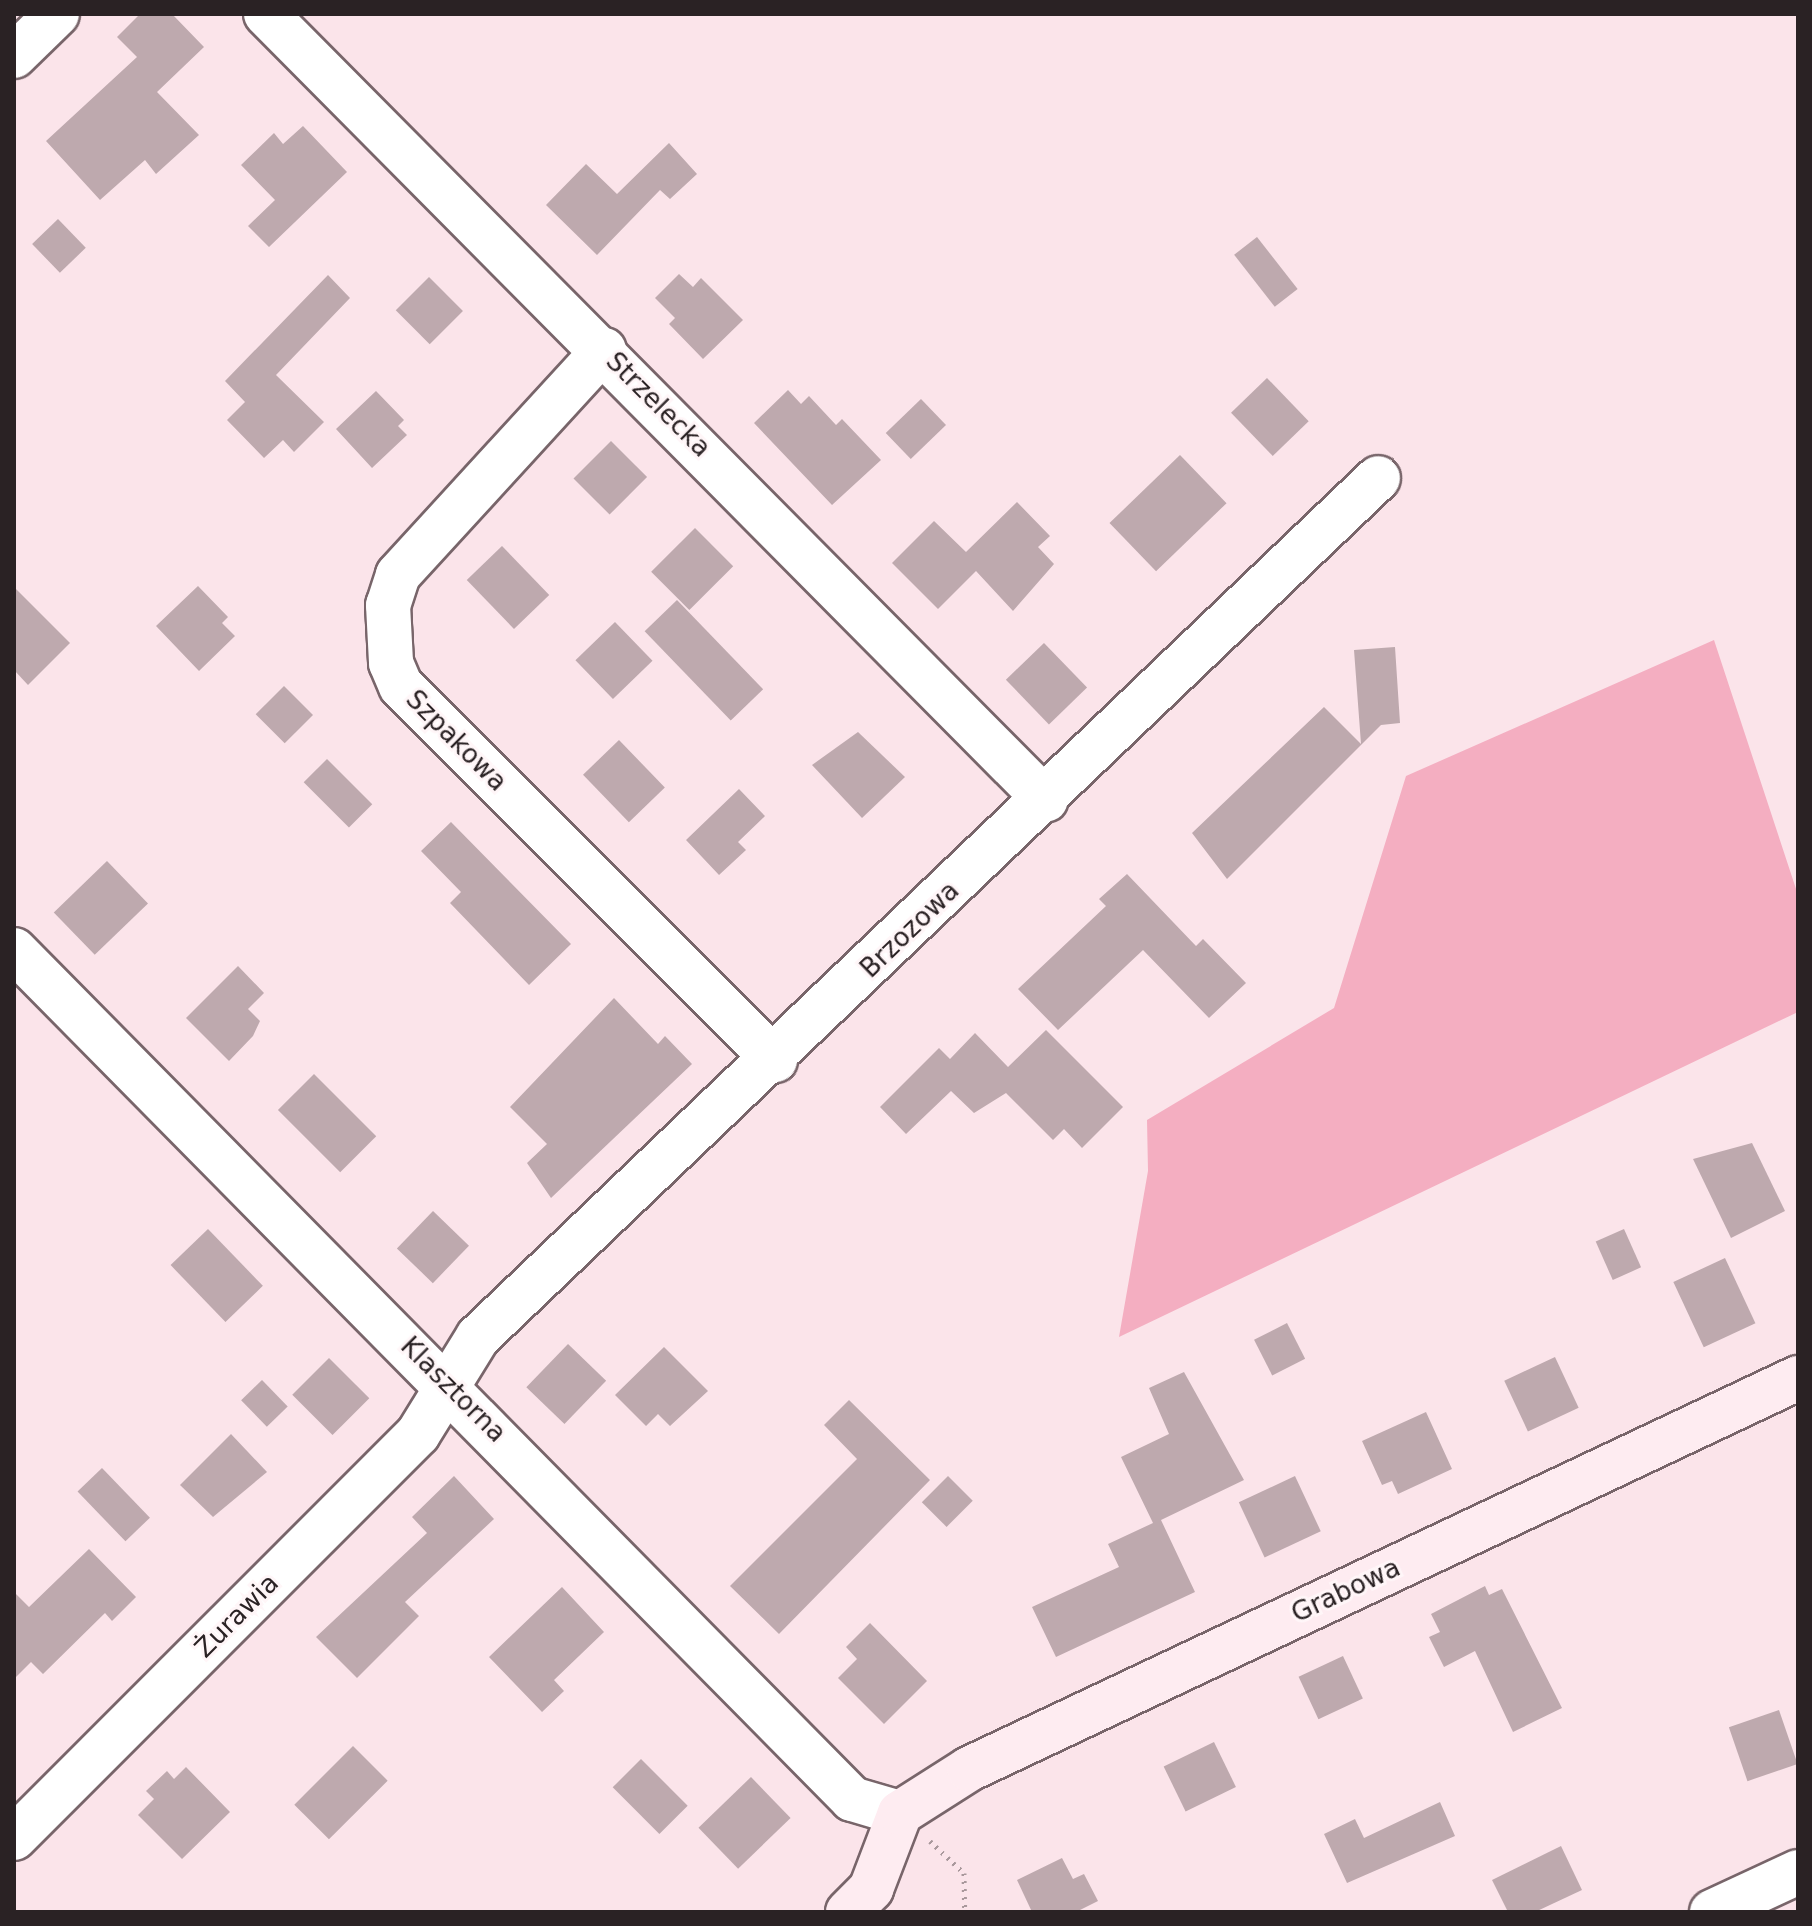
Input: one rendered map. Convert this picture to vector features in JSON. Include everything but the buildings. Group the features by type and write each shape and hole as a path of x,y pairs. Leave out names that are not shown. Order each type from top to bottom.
{"street":[{"path":"14,56 57,14"},
{"name":"Strzelecka","path":"266,14 604,350 1046,800"},
{"name":"Szpakowa","path":"604,350 398,575 388,605 391,663 401,686 775,1060"},
{"name":"Brzozowa","path":"452,1388 478,1337 775,1060 1378,478"},
{"name":"Klasztorna","path":"18,961 452,1388 852,1799 900,1813"},
{"name":"Grabowa","path":"900,1813 969,1769 1795,1386"},
{"name":"Żurawia","path":"14,1838 418,1434 452,1388"},
{"path":"848,1912 871,1889 900,1813"},
{"path":"1712,1912 1798,1872"}],"path":[{"path":"900,1813 964,1873 965,1912"}],"shaded area":[{"path":"1714,640 1798,895 1798,1012 1119,1337 1148,1171 1147,1120 1334,1008 1406,776"}]}
